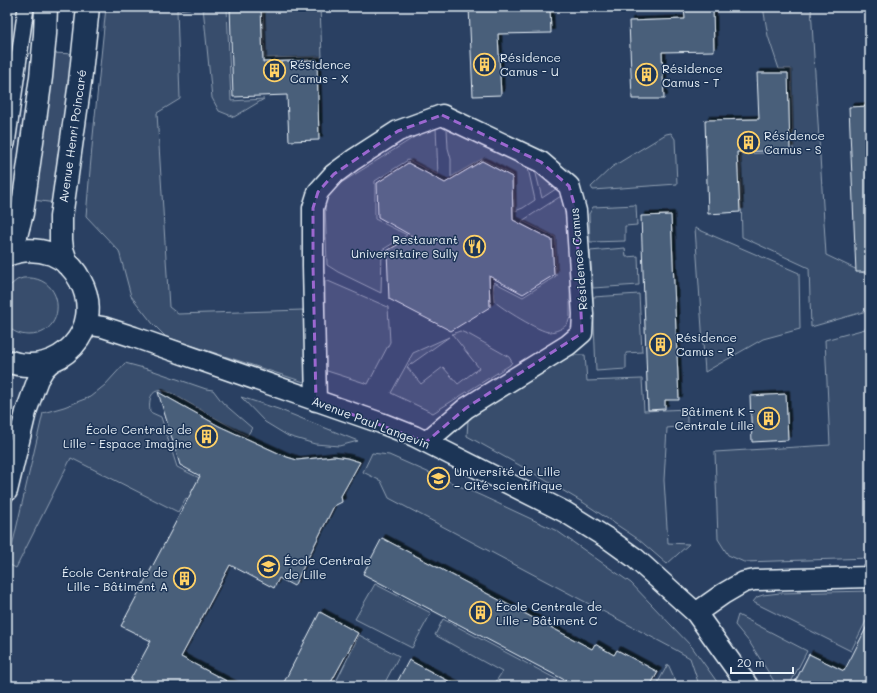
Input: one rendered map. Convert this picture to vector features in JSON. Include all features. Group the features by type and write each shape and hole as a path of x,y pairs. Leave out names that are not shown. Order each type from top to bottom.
{"street":[{"path":"7,144 26,7"},
{"path":"7,251 16,236 22,213 41,77 46,7"},
{"name":"Avenue Henri Poincaré","path":"67,264 62,249 61,217 80,82 88,7"},
{"name":"Résidence Camus","path":"316,400 313,208 318,192 334,174 398,131 442,115 541,162 569,186 576,211 582,333 568,345 466,408 426,442"},
{"path":"7,255 22,251 36,250 56,256 76,273 87,297 88,310 81,336 63,355 52,361 44,369 38,379 26,412 7,491"},
{"name":"Avenue Paul Langevin","path":"85,324 103,327 134,336 381,423 414,436 565,512 610,540 635,558 696,613 748,686"},
{"path":"7,361 33,365 52,361"},
{"path":"696,613 723,594 744,582 755,580 870,577"}],"highlighted area":[{"path":"442,115 541,162 569,186 576,211 582,333 466,408 426,442 316,401 313,208 318,192 334,174 398,131"}],"shaded area":[{"name":"Université de Lille ‐ Cité scientifique","path":"103,7 870,7 870,686 7,686 7,110 122,127 136,11 100,32"},
{"path":"106,7 203,7 177,10 180,99 157,113 169,307 178,314 303,310 307,383 166,337 153,324 131,296 119,251 86,216"},
{"path":"203,7 227,7 231,101 264,99 234,117 219,111 212,98"},
{"path":"263,7 320,7 322,57 265,58"},
{"path":"763,7 811,7 826,255 870,276 870,310 811,327 809,268 742,237 740,154 793,152 791,69 779,69 768,36"},
{"path":"52,53 76,54 56,203 33,200"},
{"path":"432,126 436,127 438,175 408,160 375,181 375,219 407,235 382,250 381,293 327,265 325,204 327,195 333,188"},
{"path":"453,126 527,164 535,200 523,208 515,211 513,175 482,159 451,177 451,159 448,148 447,129"},
{"path":"671,133 675,139 677,184 593,190 591,187 612,167 666,134"},
{"path":"535,170 559,187 542,198"},
{"path":"561,196 565,211 569,241 570,317 565,327 549,332 529,324 498,304 494,301 493,291 494,282 523,297 556,276 555,237 522,221"},
{"path":"636,205 637,225 625,226 625,241 590,242 589,214 593,207"},
{"path":"695,228 799,273 800,329 763,339 705,372"},
{"path":"625,248 626,257 638,256 639,285 593,288 590,251"},
{"path":"23,278 37,279 48,285 55,294 57,305 56,316 51,326 42,332 29,335 17,333 7,325 7,288 17,280"},
{"path":"325,281 388,307 390,342 368,384 324,370"},
{"path":"639,294 642,352 626,353 626,369 596,371 593,297"},
{"path":"865,329 870,331 870,558 744,562 728,555 718,539 715,452 830,445 825,340"},
{"path":"460,331 509,357 512,362 510,365 433,413 391,393 413,353 449,337 407,367 421,384 443,367 458,384 479,368 452,334"},
{"path":"569,355 585,355 587,381 642,379 644,411 687,409 687,426 667,428 664,480 668,543 689,544 667,564 638,539 584,503 467,436 468,420 473,414"},
{"path":"125,363 213,390 223,403 252,428 247,436 165,391 156,391 151,397 150,412 161,417 177,467 242,499 251,531 186,498 178,512 71,458 16,568 8,564 43,413 90,397 105,385"},
{"path":"241,397 278,409 358,441 339,446 315,444 288,436 265,422"},
{"path":"372,453 389,455 557,531 631,583 692,647 720,686 705,686 698,682 690,658 676,650 389,498 381,481 363,472"},
{"path":"375,584 431,613 412,648 355,619"},
{"path":"870,591 870,613 851,651 753,602 757,597 763,595 780,593"},
{"path":"738,615 807,651 789,686 777,686 750,643 735,625"},
{"path":"443,619 560,681 558,686 493,686 502,672 435,635"},
{"path":"359,635 399,656 383,686 334,686"},
{"path":"668,664 676,682 674,686 656,686"}],"building":[{"name":"Résidence Camus - X","path":"230,7 261,7 263,62 317,60 319,140 289,141 287,95 233,97"},
{"name":"Résidence Camus - U","path":"469,7 550,7 551,33 498,34 501,95 473,96"},
{"name":"Résidence Camus - T","path":"684,7 713,7 714,51 662,52 664,99 632,99 629,21 685,19"},
{"name":"Résidence Camus - S","path":"757,73 788,73 790,150 737,152 740,212 708,214 705,120 759,119"},
{"path":"870,106 870,272 856,272 849,107"},
{"name":"Restaurant Universitaire Sully","path":"482,161 512,177 513,220 552,240 554,275 523,294 489,276 490,307 451,331 389,299 387,251 412,236 378,217 377,183 408,163 445,183"},
{"name":"Résidence Camus - R","path":"671,215 679,400 665,400 665,409 648,410 641,216"},
{"name":"École Centrale de Lille","path":"158,392 219,426 287,457 297,460 334,456 360,462 341,496 342,502 334,506 294,586 279,578 274,588 230,565 181,657 236,686 142,686 130,680 151,641 121,626 200,476 180,465"},
{"name":"Bâtiment K - Centrale Lille","path":"786,394 788,440 752,442 750,396"},
{"name":"École Centrale de Lille - Bâtiment C","path":"382,538 592,649 595,644 614,655 617,650 658,672 650,686 576,686 363,574"},
{"name":"École Centrale de Lille","path":"320,612 358,633 329,686 282,686"},
{"path":"870,620 870,686 793,686 809,654 844,671"},
{"path":"409,660 458,686 395,686"}],"place":[{"name":"Résidence Camus - U","path":"485,64"},
{"name":"Résidence Camus - X","path":"275,71"},
{"name":"Résidence Camus - T","path":"647,75"},
{"name":"Résidence Camus - S","path":"748,142"},
{"name":"Restaurant Universitaire Sully","path":"474,246"},
{"name":"Résidence Camus - R","path":"661,344"},
{"name":"Bâtiment K - Centrale Lille","path":"769,418"},
{"name":"École Centrale de Lille - Espace Imagine","path":"207,436"},
{"name":"Université de Lille ‐ Cité scientifique","path":"438,478"},
{"name":"École Centrale de Lille","path":"269,567"},
{"name":"École Centrale de Lille - Bâtiment A","path":"184,579"},
{"name":"École Centrale de Lille - Bâtiment C","path":"481,613"}]}
